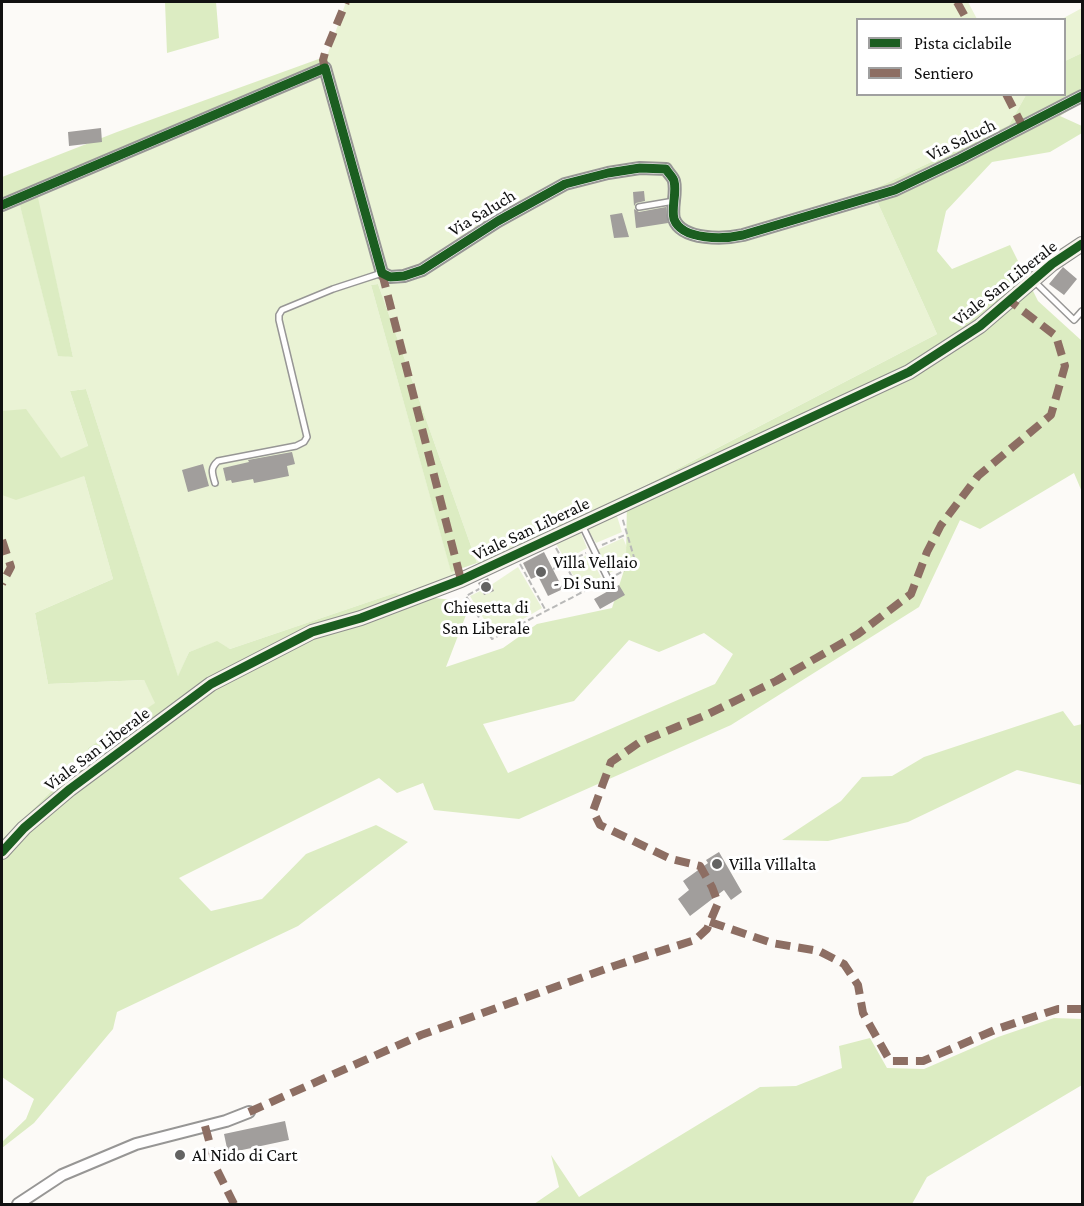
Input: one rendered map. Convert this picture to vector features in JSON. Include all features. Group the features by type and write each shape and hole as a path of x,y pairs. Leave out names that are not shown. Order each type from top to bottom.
{"street":[{"path":"2,205 325,68 382,273"},
{"name":"Via Saluch","path":"382,273 390,276 404,276 422,270 498,221 565,184 640,168 666,170 674,181 674,218 680,229 692,234 727,238 743,235 895,190 1083,96"},
{"name":"Viale San Liberale","path":"3,850 24,828 70,789 211,684 312,632 361,618 461,579 909,372 981,326 1052,264 1083,244"},
{"path":"18,1204 62,1175 136,1143 226,1121 249,1112"}],"lane":[{"path":"639,207 674,201"},
{"name":"Via Saluch","path":"214,483 213,465 218,461 296,446 304,442 307,437 279,320 282,310 333,289 382,273"},
{"path":"1033,280 1074,320 1083,311"},
{"path":"581,524 609,582"}],"path":[{"path":"481,588 466,596 492,639 581,593 609,582 636,564 621,515"},
{"path":"554,545 581,593"},
{"path":"519,562 546,611"}],"green space":[{"path":"165,2 216,2 219,38 167,53"},
{"path":"346,2 968,2 976,18 856,18 856,96 1025,96 1009,125 872,190 937,334 488,567 477,563 378,284 371,285 451,571 459,570 461,580 419,596 395,593 230,649 216,642 189,652 178,677 86,389 70,391 88,446 84,476 113,579 35,613 48,684 144,680 156,703 88,748 82,772 63,780 2,839 2,201 17,193 58,355 73,357 34,184 332,73 327,56"},
{"path":"1082,8 1082,53 1066,61 1066,18 1064,18"},
{"path":"1082,53 1082,102 1060,116 1082,126 1082,133 1050,152 992,162 946,211 937,251 952,269 1010,245 1038,301 1082,341 1082,492 1074,473 980,529 960,520 919,607 731,725 519,819 434,810 423,783 397,793 379,778 179,878 211,911 262,899 306,854 376,825 408,842 298,926 117,1012 113,1029 34,1123 2,1148 2,1142 26,1119 34,1099 2,1077 2,839 63,780 82,772 88,748 155,703 144,680 48,684 35,613 113,579 84,476 16,500 2,495 2,411 26,409 61,458 88,446 70,391 86,389 178,676 189,652 217,641 230,649 395,593 460,601 466,615 446,667 503,648 537,624 612,608 626,564 627,495 937,334 872,190 1009,125 1025,96 1066,96 1066,61","holes":["704,633 733,654 715,684 508,773 483,724 574,701 629,640 659,652"]},
{"path":"327,56 332,73 35,184 73,357 58,356 17,194 2,201 2,177 117,132"},
{"path":"378,284 477,563 451,572 371,285"},
{"path":"616,513 622,532 596,543 588,530 589,524"},
{"path":"576,532 581,533 587,548 569,558 562,554 555,542"},
{"path":"623,538 633,562 609,573 597,550"},
{"path":"589,554 601,577 582,587 571,572 572,563"},
{"path":"518,567 542,608 494,636 470,596 482,590 484,595 493,591 491,585"},
{"path":"1063,711 1074,726 1082,724 1082,785 1017,770 908,822 828,841 782,840 841,801 862,777 892,776 924,757"},
{"path":"1054,1018 1082,1019 1082,1085 927,1177 912,1204 534,1204 559,1187 551,1155 579,1197 760,1087 796,1086 842,1068 839,1046 870,1038 887,1068 924,1069 998,1037"}],"building":[{"path":"101,128 102,142 69,146 68,132"},
{"path":"644,191 645,201 636,203 634,206 633,192"},
{"path":"666,207 668,223 636,228 634,209 639,212"},
{"path":"622,213 629,237 614,238 610,215"},
{"path":"1063,267 1077,279 1064,295 1049,284"},
{"path":"292,452 295,464 287,466 289,476 254,483 253,479 232,483 231,480 226,481 223,468 249,462 248,460"},
{"path":"203,464 209,486 188,492 182,470"},
{"name":"Villa Vellaio - Di Suni","path":"544,552 563,589 548,596 538,576 531,579 523,563"},
{"name":"Chiesetta di San Liberale","path":"488,578 494,591 484,595 478,583"},
{"path":"619,585 625,595 600,609 594,599"},
{"path":"719,852 742,892 731,900 724,890 690,916 678,899 689,890 683,881 708,863 706,860"},
{"path":"285,1121 289,1140 228,1153 224,1134"}],"marked path":[{"path":"325,68 323,60 325,53 346,2"},
{"path":"957,2 966,18"},
{"path":"1007,96 1023,127"},
{"path":"382,273 461,580"},
{"path":"249,1112 421,1035 614,966 695,940 707,929 718,903 700,866 671,859 600,825 593,811 611,762 640,742 706,715 776,681 858,634 911,594 927,552 941,525 978,476 1051,415 1065,366 1056,336 1010,301"},
{"path":"2,540 11,567 2,584"},
{"path":"710,922 772,943 819,951 844,964 858,985 863,1013 890,1061 923,1061 997,1029 1036,1016 1058,1009 1082,1009"},
{"path":"205,1126 217,1170 234,1204"}],"cycle path":[{"path":"2,205 325,68 382,273 390,277 404,276 422,270 498,221 565,184 640,168 666,169 674,181 673,215 679,226 695,235 705,237 743,235 895,190 1082,96"},
{"path":"2,852 24,828 70,789 211,684 312,632 361,618 461,580 909,372 980,326 1052,264 1082,244"}],"place":[{"name":"Villa Vellaio - Di Suni","path":"541,572"},
{"name":"Chiesetta di San Liberale","path":"486,587"},
{"name":"Villa Villalta","path":"717,864"},
{"name":"Al Nido di Cart","path":"180,1155"}]}
